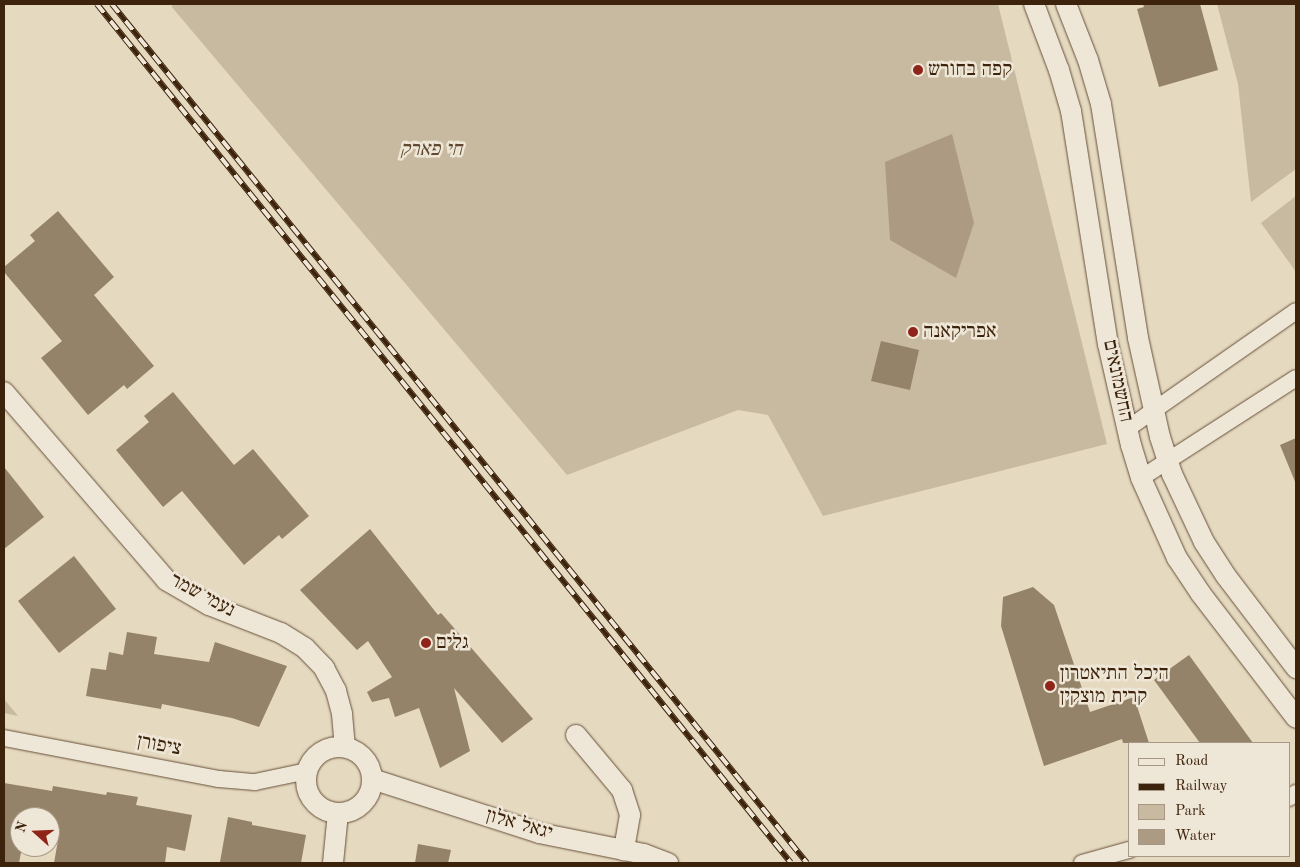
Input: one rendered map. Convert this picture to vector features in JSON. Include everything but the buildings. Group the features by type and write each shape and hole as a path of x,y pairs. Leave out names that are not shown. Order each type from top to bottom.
{"street":[{"name":"החשמונאים","path":"1034,4 1059,70 1071,111 1088,206 1100,299 1127,429 1141,478 1178,558 1201,594 1296,718"},
{"name":"החשמונאים","path":"1066,4 1088,60 1101,104 1118,202 1132,303 1154,411 1168,460 1184,501 1204,542 1226,576 1296,668"},
{"path":"1127,429 1296,311"},
{"path":"1141,478 1296,378"},
{"name":"נעמי שמר","path":"4,392 166,580 209,605 280,633 305,648 324,668 336,690 342,714 345,747"},
{"path":"576,735 622,790 630,815 624,850"},
{"name":"ציפורן","path":"4,738 220,779 255,782 307,771"},
{"path":"334,747 345,747 356,751 364,758 370,768 372,779 366,800 358,807 338,813 327,811 310,798 306,788 307,771 315,757 324,750 334,747"},
{"name":"יגאל אלון","path":"372,779 539,833 644,854 668,863"},
{"path":"333,863 338,813"},
{"path":"1082,863 1128,850"}],"green space":[{"name":"חי פארק","path":"175,4 998,4 1107,444 823,516 768,415 738,410 567,475 171,6"},
{"path":"1217,4 1296,4 1296,169 1251,202 1238,84"},
{"path":"1296,196 1296,272 1261,223"},
{"path":"4,699 18,716 4,713"}],"water":[{"path":"952,134 974,223 956,278 890,240 885,162"}],"railway":[{"path":"97,4 791,863"},
{"path":"112,4 807,863"}],"place":[{"name":"קפה בחורש","path":"918,70"},
{"name":"אפריקאנה","path":"913,332"},
{"name":"גלים","path":"426,643"},
{"name":"היכל התיאטרון קרית מוצקין","path":"1050,686"}]}
